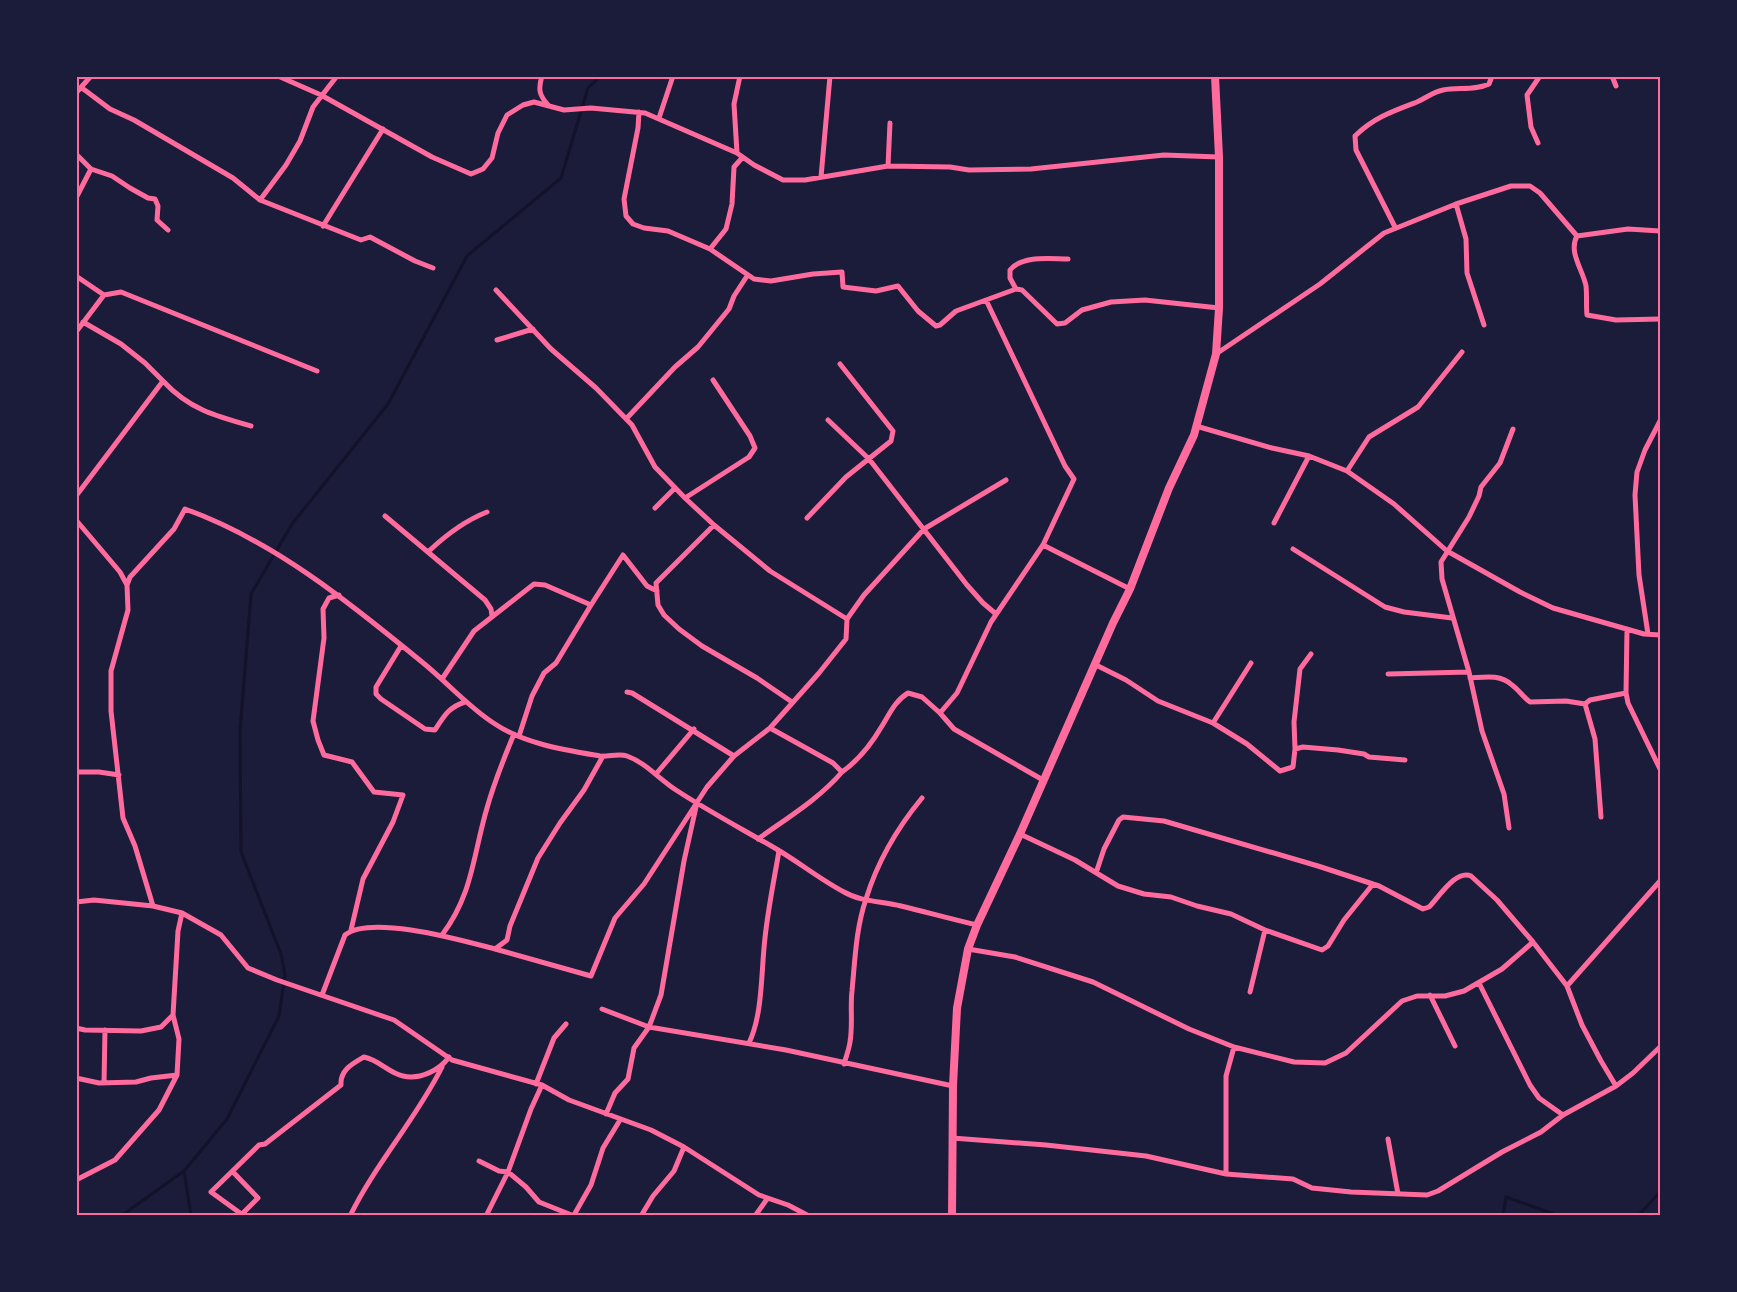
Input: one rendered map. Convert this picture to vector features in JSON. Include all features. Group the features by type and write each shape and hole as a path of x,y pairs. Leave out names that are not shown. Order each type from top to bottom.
{"main road":[{"path":"952,1215 953,1086 957,1008 968,949 1094,664 1130,589 1169,488 1194,435 1216,354 1219,308 1219,157 1215,76"}],"street":[{"path":"76,93 91,76"},
{"path":"278,76 321,95 432,157 471,174 483,169 492,159 498,133 507,115 523,105 534,102 564,110 591,108 639,112 659,118 783,180 805,180 888,166 969,170 1031,169 1164,155 1219,157"},
{"path":"260,200 286,165 300,141 313,107 337,76"},
{"path":"542,76 538,89 541,98 549,106"},
{"path":"659,118 673,76"},
{"path":"710,249 726,229 732,204 735,167 739,156 734,104 740,76"},
{"path":"820,177 830,76"},
{"path":"1395,227 1356,150 1355,136 1367,123 1395,109 1443,90 1481,88 1490,84 1492,76"},
{"path":"1538,143 1527,111 1527,95 1540,76"},
{"path":"1612,76 1616,86"},
{"path":"82,88 110,109 134,120 233,178 260,200 361,240 370,237 433,268"},
{"path":"639,112 624,199 626,216 633,224 668,231 710,249 747,276 771,281 842,272 843,287 876,291 898,286 918,311 936,326 956,310 1016,289 1022,290 1057,324 1065,323 1082,310 1112,302 1145,300 1219,308"},
{"path":"888,166 890,123"},
{"path":"323,226 383,129"},
{"path":"76,154 91,169 112,176 130,188 155,199 159,206 157,220 168,230"},
{"path":"76,198 91,169"},
{"path":"1216,354 1341,269 1384,233 1456,204 1509,187 1530,186 1540,193 1577,236"},
{"path":"1456,204 1466,238 1467,273 1484,325"},
{"path":"1577,236 1628,229 1660,231"},
{"path":"1577,236 1574,250 1586,286 1587,315 1616,320 1660,319"},
{"path":"1016,289 1010,278 1010,270 1014,265 1034,259 1068,259"},
{"path":"76,276 104,295"},
{"path":"626,420 675,367 698,347 729,309 734,296 747,276"},
{"path":"496,290 551,349 596,388 632,425 655,467 685,498 770,571 847,619"},
{"path":"76,332 104,295 121,292 317,371"},
{"path":"940,712 957,693 996,614 1043,545 1074,479 1065,466 986,300"},
{"path":"84,322 122,344 145,363 175,394 193,407 220,418 251,426"},
{"path":"497,340 533,329"},
{"path":"1347,471 1369,437 1418,407 1462,352"},
{"path":"807,518 846,477 891,441 893,431 840,363"},
{"path":"685,498 749,457 755,448 750,436 713,380"},
{"path":"76,496 164,381"},
{"path":"828,420 868,459 977,597 996,614"},
{"path":"1648,634 1639,575 1635,495 1637,472 1660,421"},
{"path":"1196,426 1309,456 1347,471 1394,504 1447,551 1520,592 1553,608 1627,629 1660,635"},
{"path":"1509,828 1504,794 1482,731 1442,579 1441,562 1469,517 1481,487 1500,463 1512,429"},
{"path":"1274,523 1309,456"},
{"path":"322,995 345,934 351,930 379,927 442,935 591,976 615,918 644,884 707,787 734,756 770,728 819,673 846,639 847,619 864,595 924,529 1006,480"},
{"path":"655,508 675,488"},
{"path":"153,906 135,846 123,818 111,711 111,671 128,610 127,585 130,577 174,530 185,509 215,520 252,538 339,595 372,619 442,679 465,702 496,725 516,735 557,748 603,756 625,755 644,765 676,790 845,893 866,900 977,925"},
{"path":"429,551 448,532 466,520 487,512"},
{"path":"385,516 485,600 492,616"},
{"path":"76,520 120,572 127,585"},
{"path":"714,525 656,583 658,605 664,615 679,629 702,646 757,678 792,702"},
{"path":"1043,545 1130,589"},
{"path":"1293,549 1385,607 1404,612 1452,618"},
{"path":"442,935 453,920 472,873 486,811 532,696 544,674 556,663 623,555 647,586 657,591"},
{"path":"120,572 130,577"},
{"path":"442,679 474,631 534,584 546,585 591,605"},
{"path":"339,595 329,598 323,609 324,638 313,721 318,740 324,755 352,762 374,792 403,795 393,822 363,879 351,930"},
{"path":"1627,629 1626,693 1628,703 1660,769"},
{"path":"401,646 376,687 376,694 381,699 425,729 435,730 445,714 454,706 465,702"},
{"path":"1094,664 1126,680 1158,701 1213,723 1247,744 1280,771 1293,767 1294,722 1300,669 1311,654"},
{"path":"1213,723 1251,663"},
{"path":"1388,674 1490,676 1504,679 1530,702 1566,701 1585,704 1590,700 1626,693"},
{"path":"627,692 694,729 734,756"},
{"path":"758,838 807,805 859,758 881,728 898,699 908,693 922,697 940,712 954,729 1042,780"},
{"path":"1585,704 1595,739 1600,817"},
{"path":"770,728 833,763 843,772"},
{"path":"656,774 694,729"},
{"path":"1295,749 1303,747 1338,750 1364,754 1369,758 1405,760"},
{"path":"495,949 507,940 510,926 538,858 584,790 603,756"},
{"path":"76,772 119,775"},
{"path":"844,1064 850,1042 856,942 866,900 876,873 899,829 922,798"},
{"path":"606,1114 615,1093 628,1079 634,1048 649,1027 663,987 684,861 697,802"},
{"path":"1096,873 1104,849 1123,817 1164,821 1373,884 1426,909 1459,875 1466,873 1497,900 1567,986 1582,1024 1616,1086"},
{"path":"1020,834 1076,860 1118,886 1144,894 1171,897 1231,914 1264,930 1285,935 1322,950 1328,946 1344,920 1373,884"},
{"path":"748,1043 754,1033 758,1014 765,938 779,851"},
{"path":"1567,986 1660,881"},
{"path":"76,902 94,900 153,906 182,914 221,935 248,968 394,1020 452,1060 539,1085 568,1100 651,1130 684,1147 767,1199 788,1205 809,1215"},
{"path":"76,1180 115,1160 159,1110 177,1075 179,1039 173,1015 178,930 182,914"},
{"path":"1250,992 1264,930"},
{"path":"968,949 1015,957 1093,982 1189,1029 1234,1047 1294,1062 1325,1063 1346,1053 1402,1001 1417,996 1444,996 1464,991 1502,969 1533,942"},
{"path":"1479,983 1530,1085 1539,1098 1563,1115"},
{"path":"1430,995 1455,1046"},
{"path":"603,1009 649,1027 748,1043 953,1086"},
{"path":"76,1028 141,1030 161,1027 173,1015"},
{"path":"486,1215 508,1172 554,1038 566,1024"},
{"path":"104,1083 105,1030"},
{"path":"1226,1174 1226,1076 1234,1047"},
{"path":"952,1138 1146,1156 1226,1174 1293,1179 1312,1188 1427,1195 1438,1191 1502,1152 1541,1132 1563,1115 1616,1086 1660,1047"},
{"path":"350,1215 363,1189 429,1094 449,1056"},
{"path":"233,1173 258,1198 240,1214 212,1192 260,1145 265,1144 341,1085 340,1079 348,1066 364,1057 371,1058 403,1076 423,1075 442,1066"},
{"path":"76,1078 104,1083 136,1082 177,1075"},
{"path":"479,1161 499,1171 508,1172 526,1187 538,1202 574,1215 591,1185 603,1148 620,1120"},
{"path":"1388,1139 1398,1194"},
{"path":"641,1215 653,1196 674,1171 684,1147"},
{"path":"755,1215 767,1199"}],"waterway":[{"path":"121,1216 184,1171 227,1119 279,1016 285,975 281,954 241,852 240,731 251,594 292,524 388,404 467,256 561,178 588,88 601,76"},
{"path":"184,1171 191,1216"},
{"path":"1638,1216 1660,1192"},
{"path":"1503,1216 1506,1197 1559,1216"}]}
